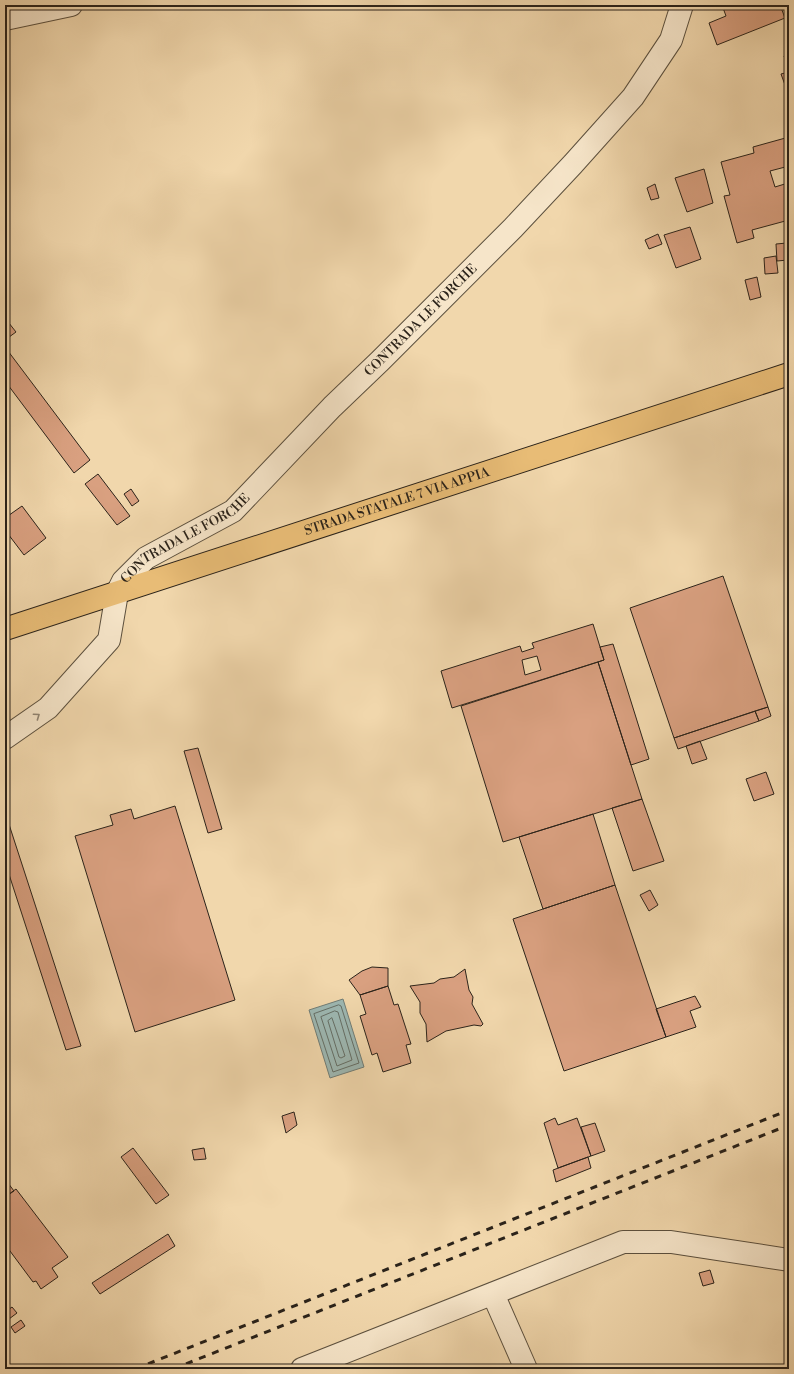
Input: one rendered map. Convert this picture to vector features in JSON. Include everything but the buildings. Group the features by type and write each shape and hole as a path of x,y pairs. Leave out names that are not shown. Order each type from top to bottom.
{"main road":[{"name":"STRADA STATALE 7 VIA APPIA","path":"5,629 789,374"}],"street":[{"path":"5,19 71,5"},
{"name":"CONTRADA LE FORCHE","path":"117,593 123,581 146,558 233,511 332,407 513,228 633,97 671,40 682,5"},
{"path":"5,738 48,708 108,640 117,593"},
{"path":"302,1369 624,1242 671,1242 789,1260"},
{"path":"493,1294 526,1369"}],"water":[{"path":"343,999 364,1067 330,1078 309,1010"}],"railway":[{"path":"135,1369 789,1110"},
{"path":"173,1369 789,1125"}]}
